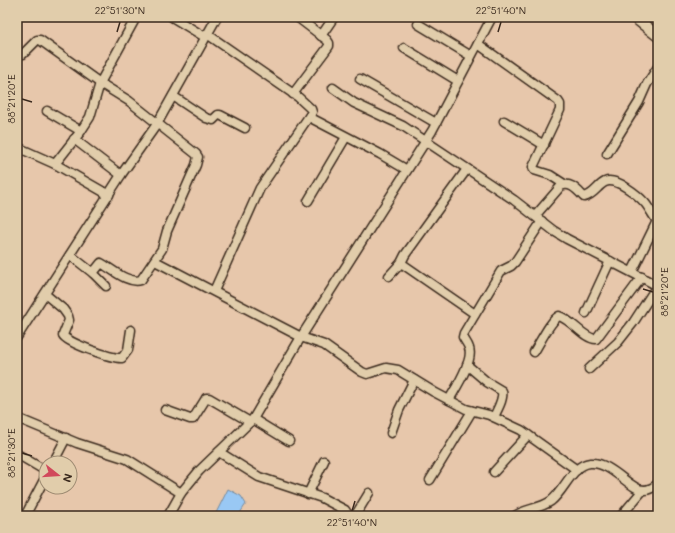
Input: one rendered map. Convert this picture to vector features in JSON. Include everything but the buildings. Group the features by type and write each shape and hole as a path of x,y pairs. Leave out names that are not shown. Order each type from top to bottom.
{"street":[{"path":"172,17 206,36 294,94 311,109 312,112 260,188 214,291"},
{"path":"17,337 121,175 157,124 217,17"},
{"path":"321,36 334,17"},
{"path":"168,516 181,494 199,471 252,421 301,337 426,142 492,17"},
{"path":"634,17 646,20 658,36"},
{"path":"294,94 329,46 327,40 303,19"},
{"path":"56,164 90,117 100,83 134,21"},
{"path":"418,24 471,56"},
{"path":"17,53 23,54 38,40 40,40 100,83 129,101 198,157 196,165 167,231 162,248 155,261 141,280 138,281 128,279 101,263 93,273"},
{"path":"478,44 558,101 560,104 560,110 533,167 534,170 550,175 564,184 569,184 584,197 590,196 605,182 613,181 618,183 639,197 658,221 632,272"},
{"path":"404,48 458,81"},
{"path":"606,154 639,102 647,84 658,67"},
{"path":"360,79 436,123"},
{"path":"333,88 354,103 403,126 567,239 657,286 633,323 618,342 590,369"},
{"path":"173,96 206,118 213,120 220,115 245,128"},
{"path":"47,111 81,131"},
{"path":"309,117 407,170"},
{"path":"504,121 544,145"},
{"path":"308,201 346,137"},
{"path":"74,139 121,175"},
{"path":"17,147 56,164 109,195"},
{"path":"389,276 401,263 405,255 467,169"},
{"path":"535,216 564,184"},
{"path":"449,400 467,365 470,354 469,348 463,337 501,271 511,266 515,262 542,221"},
{"path":"70,255 93,273 106,286"},
{"path":"155,261 301,337 324,345 362,372 367,374 386,368 398,370 449,400 472,411 494,417 521,430 577,470"},
{"path":"586,313 610,261"},
{"path":"401,263 475,314"},
{"path":"534,352 556,318 559,316 575,326 589,338 596,339 642,277"},
{"path":"45,294 67,313 68,320 63,336 71,342 122,358 128,350 131,330"},
{"path":"467,365 487,382 502,391 503,394 494,417"},
{"path":"391,433 399,410 414,380"},
{"path":"165,410 193,419 206,398 210,398 289,441"},
{"path":"430,480 472,411"},
{"path":"17,418 66,438 127,459 181,494"},
{"path":"494,472 528,435"},
{"path":"57,455 66,438"},
{"path":"219,452 259,477 322,498 345,510 349,516"},
{"path":"17,454 38,466"},
{"path":"308,494 324,462"},
{"path":"515,516 552,500 577,470 584,464 593,462 612,470 637,488 643,490 654,487 658,484"},
{"path":"621,516 643,490"},
{"path":"25,516 38,491"},
{"path":"355,516 369,493"}],"water":[{"path":"228,489 241,496 246,504 238,516 216,516 215,515"}],"waterway":[{"path":"654,17 658,20"}]}
